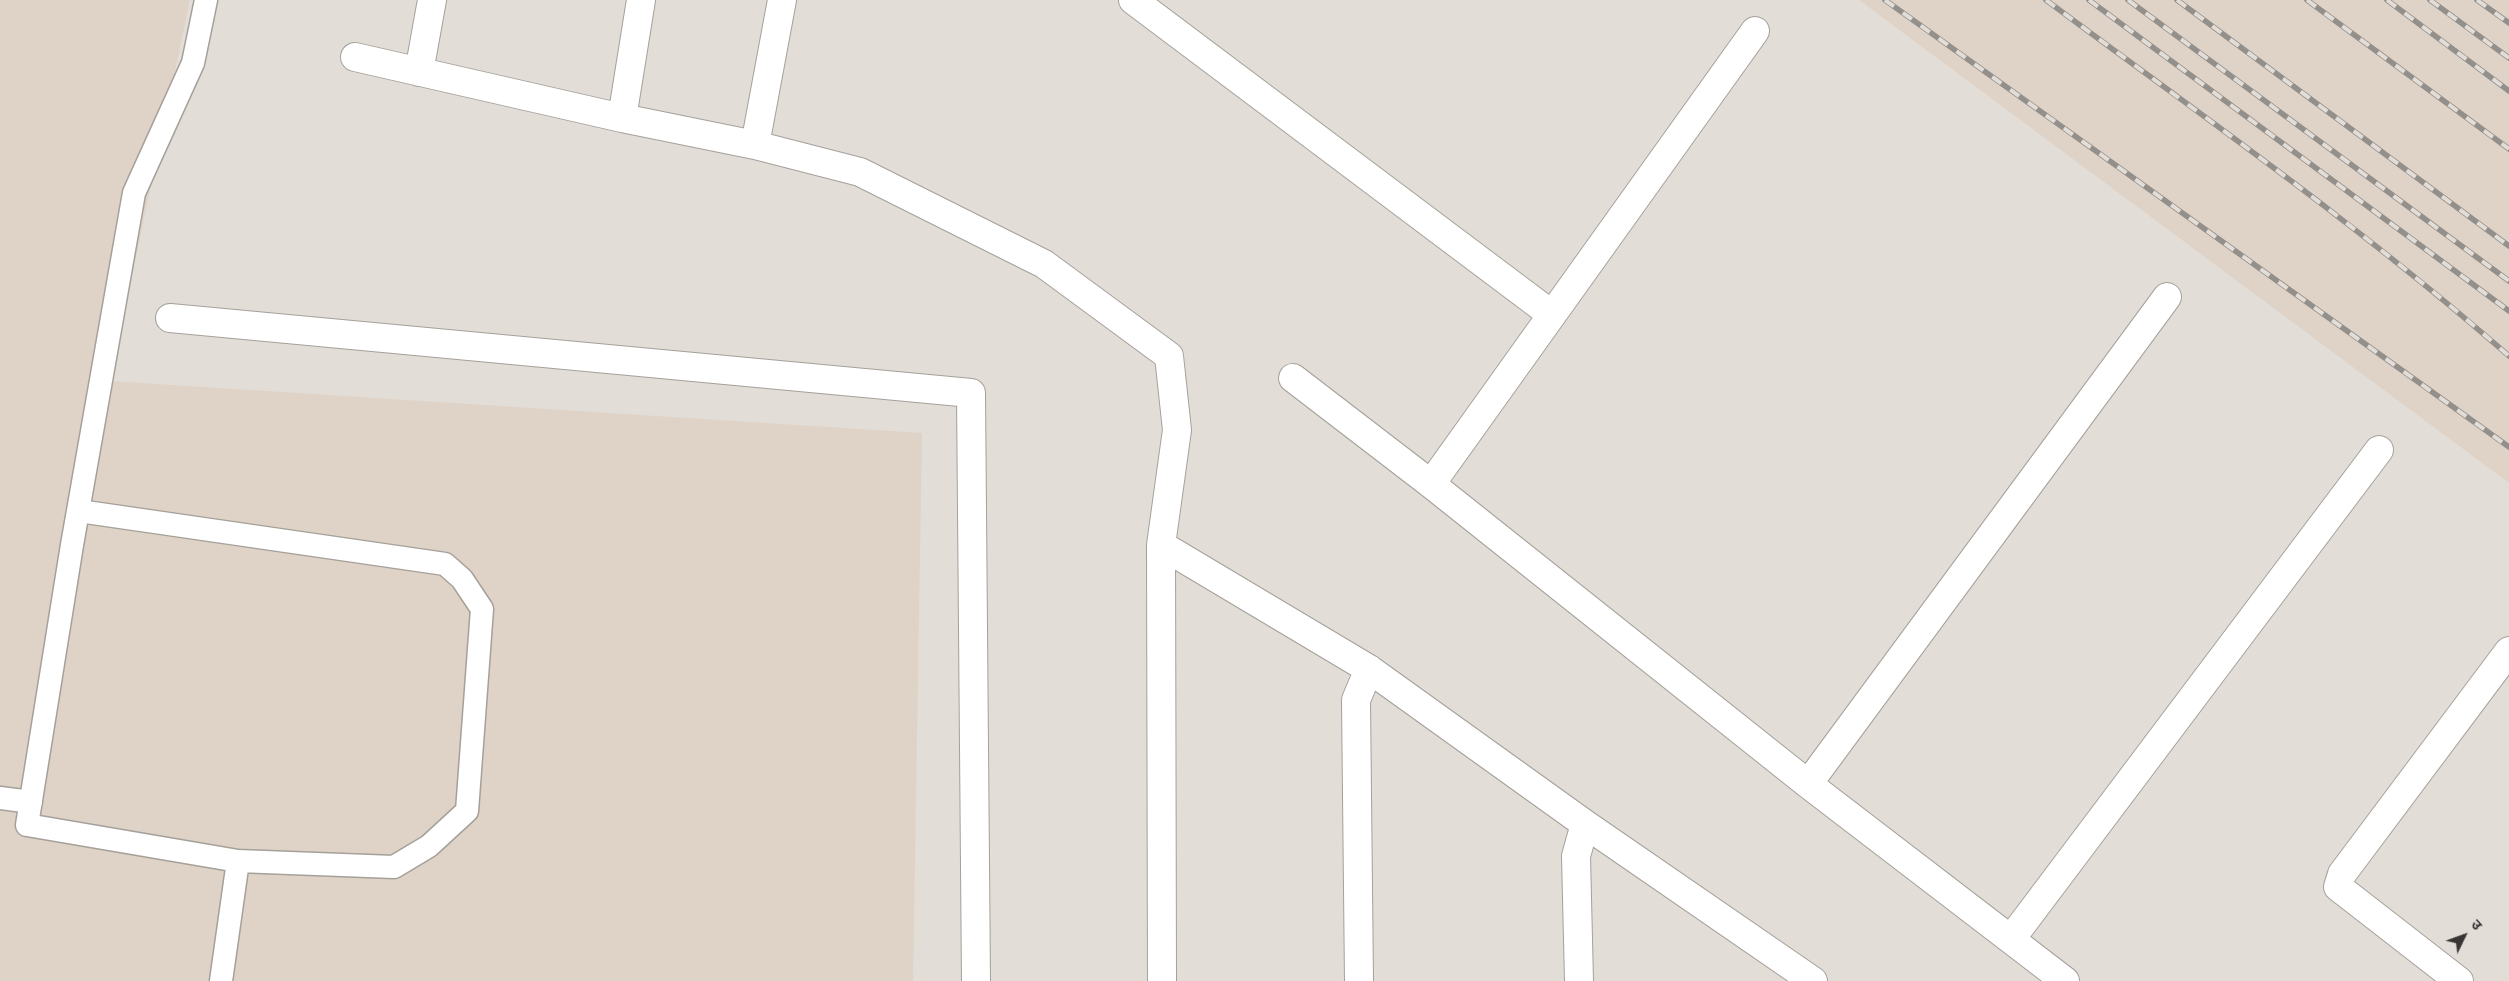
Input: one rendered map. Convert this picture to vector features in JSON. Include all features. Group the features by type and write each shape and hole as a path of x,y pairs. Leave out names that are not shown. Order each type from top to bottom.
{"street":[{"path":"419,72 432,0"},
{"path":"622,118 641,0"},
{"path":"755,145 782,0"},
{"path":"1134,0 1551,314"},
{"path":"1431,484 1754,31"},
{"path":"355,57 622,118 755,145 860,172 1044,264 1169,356 1177,430 1161,545 1162,981"},
{"path":"1808,784 2166,297"},
{"path":"170,318 971,393 976,981"},
{"path":"1293,378 1431,484 1808,784 2065,981"},
{"path":"2011,939 2379,450"},
{"path":"1161,545 1369,669 1585,824 1813,981"},
{"path":"2458,981 2338,887 2342,874 2509,651"},
{"path":"1359,981 1356,700 1369,669"},
{"path":"1579,981 1576,856 1585,824"}],"lane":[{"path":"78,510 445,564 462,580 482,609 467,811 429,846 394,867 238,861 27,825 78,510 134,193 193,63 206,0"},
{"path":"0,798 30,802"},
{"path":"221,981 238,861"}],"shaded area":[{"path":"0,0 190,0 110,381 922,433 913,981 0,981"},
{"path":"1859,0 2509,0 2509,483"}],"railway":[{"path":"1885,0 2509,447"},
{"path":"2046,0 2339,218 2454,309 2509,356"},
{"path":"2089,0 2509,311"},
{"path":"2128,0 2509,281"},
{"path":"2177,0 2509,246"},
{"path":"2307,0 2509,149"},
{"path":"2387,0 2509,91"},
{"path":"2430,0 2509,58"},
{"path":"2477,0 2509,23"}]}
